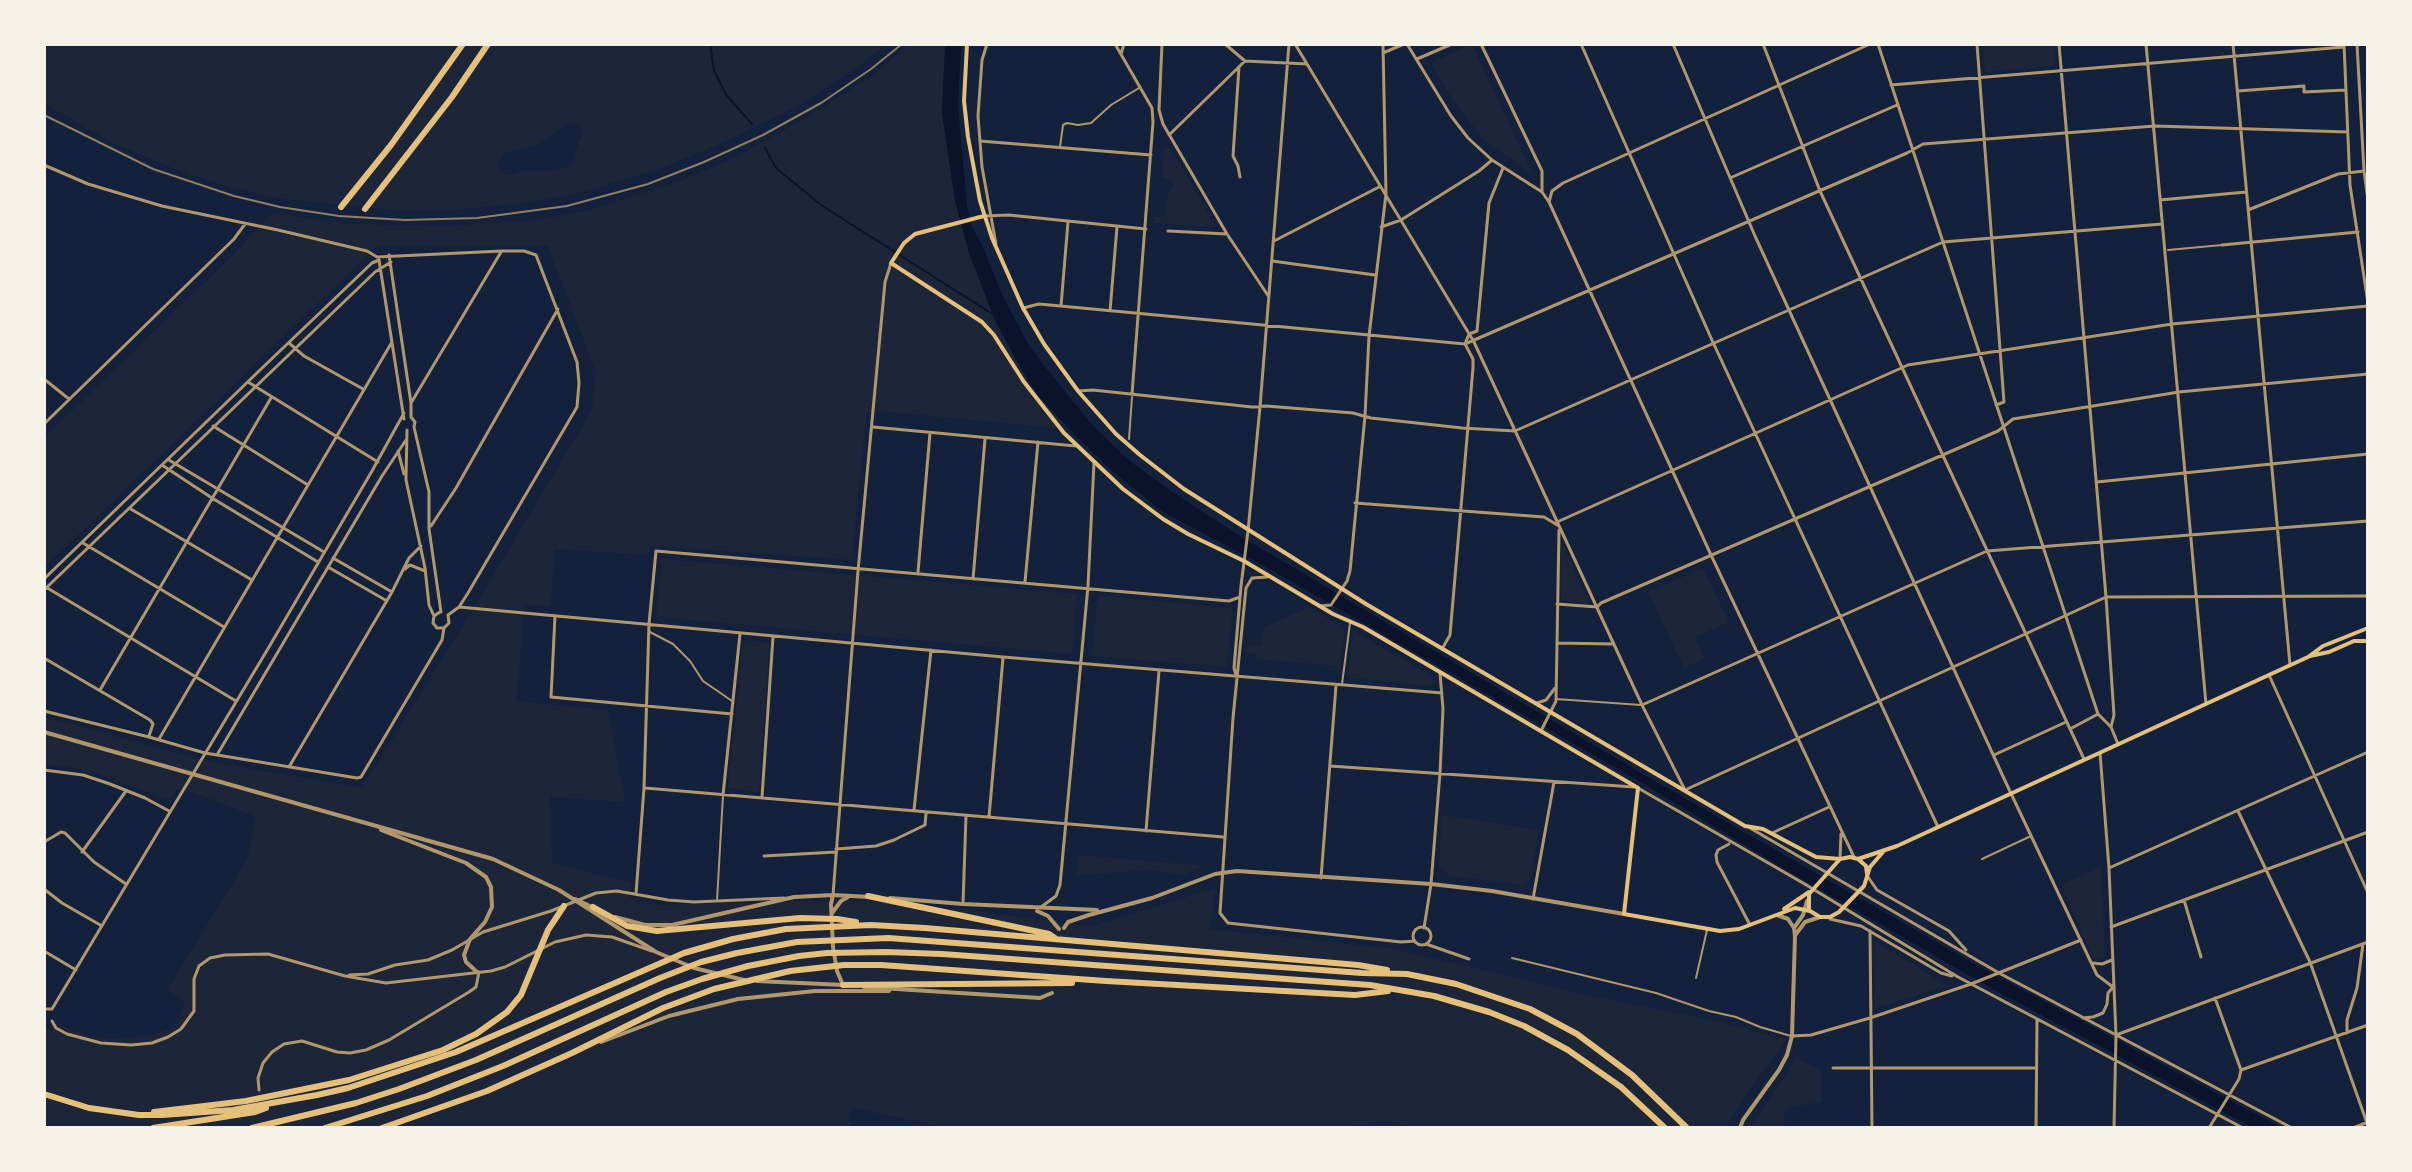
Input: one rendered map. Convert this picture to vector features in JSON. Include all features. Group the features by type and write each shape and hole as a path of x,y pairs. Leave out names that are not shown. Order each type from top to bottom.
{"highway":[{"path":"341,207 391,145 463,44"},
{"path":"365,209 452,97 488,44"},
{"path":"868,896 1049,934 1058,939"},
{"path":"139,1115 281,1096 349,1080 443,1050 476,1034 507,1012 521,995 543,942 564,906"},
{"path":"593,907 627,926 657,931 758,921 846,922 1358,965 1407,974 1491,994 1530,1009 1577,1034 1614,1059 1687,1128"},
{"path":"44,1094 89,1108 139,1115 202,1113 281,1103 348,1088 456,1052 684,953 820,922"},
{"path":"252,1128 356,1103 399,1089 476,1060 701,962 767,947 844,938 915,939 1407,974"},
{"path":"325,1128 427,1096 503,1066 666,992 702,979 774,960 827,953 942,954 1300,980 1399,989 1434,996 1524,1026 1591,1065 1631,1095 1665,1128"},
{"path":"382,1128 487,1091 663,1008 714,989 790,971 844,965 907,966 1355,995 1399,989"},
{"path":"843,985 1094,984 1106,981"},
{"path":"153,1128 255,1112 281,1103"}],"main road":[{"path":"967,44 966,125 984,216 1023,308 1044,344 1106,424 1184,489 1340,590 1745,826 1755,826 1772,833 1816,857 1856,858 1883,852 2308,657 2360,640 2368,641"},
{"path":"984,216 918,233 902,246 892,261 982,322 998,339 1031,392 1076,446 1129,494 1163,519 1363,627 1637,788 1624,914 1707,930 1730,931 1795,908 1808,910 1823,918 1839,912 1864,886 1883,852"},
{"path":"2308,657 2323,646 2368,628"},
{"path":"1856,858 1866,866 1868,875"},
{"path":"1779,914 1809,892 1840,859"},
{"path":"1808,910 1809,892"}],"street":[{"path":"987,44 978,92 980,141 997,248"},
{"path":"1115,44 1152,108 1153,122 1129,439"},
{"path":"1121,54 1124,44"},
{"path":"1162,44 1159,110 1163,124 1227,234 1269,297"},
{"path":"1225,44 1245,61 1307,64"},
{"path":"1236,675 1234,668 1260,407 1287,64 1292,44"},
{"path":"1292,44 1474,342 1642,705 1685,790 2106,597 2368,596"},
{"path":"1320,606 1331,605 1350,571 1365,416 1369,336 1386,194 1383,44"},
{"path":"1383,53 1406,44 1468,138 1492,160 1542,192 1549,202 1840,831 1856,858"},
{"path":"1417,59 1452,44"},
{"path":"1481,44 1542,171 1542,192"},
{"path":"1581,44 1714,344 1938,827"},
{"path":"1673,44 1748,221 2031,836 2097,975 2113,987"},
{"path":"1763,44 1820,191 2085,760"},
{"path":"1549,202 1552,191 1563,183 1870,44"},
{"path":"1878,44 2098,714 2111,727 2118,744"},
{"path":"1977,44 2004,402 1995,405"},
{"path":"2059,44 2106,597 2114,715 2111,727"},
{"path":"2146,44 2206,704"},
{"path":"2233,44 2290,665"},
{"path":"2357,44 2368,200"},
{"path":"1558,524 1908,365 2172,324 2368,304 2353,209 2344,46 1891,85"},
{"path":"1169,135 1245,61"},
{"path":"1239,67 1233,156 1240,177"},
{"path":"2238,91 2304,86 2304,92 2346,90"},
{"path":"1060,148 1063,125 1091,123 1111,105 1140,88"},
{"path":"1730,178 1897,105"},
{"path":"1023,308 1039,304 1465,344 1913,151 1923,144 2155,126 2348,132"},
{"path":"980,141 1152,155"},
{"path":"1381,227 1401,220 1492,160"},
{"path":"44,165 88,184 162,206 367,251 378,258 404,413 401,423 76,970 49,1022 56,1028 89,1042 131,1045 152,1043 175,1034 190,1019 195,1004 195,973 210,958 244,953 268,954 337,974 386,983 505,967 555,942 586,935 612,937 694,968 737,979 1040,998 1052,993"},
{"path":"1442,649 1450,635 1473,359 1465,344 1469,334 1477,331 1489,203 1503,168"},
{"path":"2248,210 2338,174 2366,171"},
{"path":"1274,241 1379,187"},
{"path":"2160,200 2246,192"},
{"path":"984,216 991,214 1146,229"},
{"path":"1061,306 1068,222"},
{"path":"44,424 234,239 245,223"},
{"path":"1078,391 1515,431 1943,242 2162,224"},
{"path":"1110,311 1117,227"},
{"path":"1168,231 1227,234"},
{"path":"2168,250 2358,232"},
{"path":"411,403 502,251"},
{"path":"44,579 378,258 395,254 524,251 536,255 577,362 579,383 575,411 459,607 448,615"},
{"path":"389,255 411,417 415,422 429,492 429,529 441,612"},
{"path":"843,985 835,964 832,913 838,805 885,282 892,261"},
{"path":"1272,261 1375,275"},
{"path":"236,701 45,588 381,267 391,262"},
{"path":"429,529 456,488 558,309"},
{"path":"159,740 392,342"},
{"path":"289,343 304,356 364,390"},
{"path":"1557,604 1597,607 1998,431 2013,419 2179,392 2368,374"},
{"path":"44,379 69,399"},
{"path":"248,382 378,462"},
{"path":"100,690 271,398"},
{"path":"401,423 404,413"},
{"path":"401,423 411,417"},
{"path":"401,423 407,430 406,480"},
{"path":"213,426 308,485"},
{"path":"407,430 414,427"},
{"path":"873,427 1076,446"},
{"path":"918,573 930,433"},
{"path":"973,579 985,438"},
{"path":"217,755 406,440"},
{"path":"1025,583 1038,442"},
{"path":"398,451 421,546 433,623 444,628"},
{"path":"2096,482 2368,454"},
{"path":"168,459 324,552"},
{"path":"1037,909 1050,903 1060,885 1087,589 1094,463"},
{"path":"162,465 318,562"},
{"path":"1355,503 1544,517 1558,524"},
{"path":"129,508 252,580"},
{"path":"1544,517 1551,508"},
{"path":"1556,699 1642,705 1987,551 2368,521"},
{"path":"1541,730 1556,699 1558,524"},
{"path":"81,542 224,627"},
{"path":"289,767 409,558 421,546"},
{"path":"636,894 644,788 649,624 656,551 1229,601 1240,597"},
{"path":"333,558 392,592"},
{"path":"405,569 410,565 425,571"},
{"path":"328,567 387,601"},
{"path":"1267,577 1252,578 1246,588 1223,837 1220,913 1228,923 1415,941 1469,959"},
{"path":"459,607 773,637 1442,693"},
{"path":"441,612 448,615"},
{"path":"434,616 441,612"},
{"path":"44,711 149,737 204,755 357,778 361,777 442,640 444,628 449,623 448,615"},
{"path":"555,616 551,697 732,714"},
{"path":"1321,878 1339,685 1350,622"},
{"path":"649,632 673,644 690,661 703,681 734,702"},
{"path":"717,902 723,795 740,634"},
{"path":"762,798 773,637"},
{"path":"1557,643 1615,644"},
{"path":"914,811 931,650"},
{"path":"989,817 1003,657"},
{"path":"44,658 150,720 158,732 163,732"},
{"path":"1146,831 1159,669"},
{"path":"1431,692 1439,684 1440,673"},
{"path":"1424,928 1431,884 1440,773 1443,709 1440,673"},
{"path":"2269,675 2368,893"},
{"path":"1536,703 1546,700 1555,688"},
{"path":"2070,729 2098,714"},
{"path":"1994,755 2066,722"},
{"path":"149,737 153,724"},
{"path":"44,732 493,859 634,923 672,925 794,897"},
{"path":"2109,868 2368,752"},
{"path":"2100,753 2109,868 2116,1036 2114,1128"},
{"path":"1330,766 1637,788 1958,977 2243,1128"},
{"path":"44,770 83,775 169,811"},
{"path":"1533,899 1554,782"},
{"path":"644,788 1223,837"},
{"path":"82,852 126,791"},
{"path":"1772,833 1829,807"},
{"path":"2238,811 2310,962 2368,1124 2353,1128"},
{"path":"764,856 876,846 925,825 926,812"},
{"path":"963,904 966,815"},
{"path":"359,821 466,863 486,877 491,887 492,907 485,922 465,947 464,959 470,968 478,972"},
{"path":"1745,826 1968,953 1997,973 2292,1128"},
{"path":"1840,831 1840,859"},
{"path":"44,834 46,841 61,832 65,833 82,852 127,884"},
{"path":"2111,927 2368,832"},
{"path":"1982,859 2031,836"},
{"path":"1731,843 1718,850 1716,855 1750,925"},
{"path":"1026,908 1048,916 1061,928 1074,920 1152,898 1223,872 1246,872 1431,884 1492,891 1624,914"},
{"path":"1868,875 1877,890 1949,931 1968,953"},
{"path":"44,889 102,926"},
{"path":"337,974 361,975 428,960 498,927 564,906 587,895 608,891 681,901 717,902 833,895 1037,909 1108,910"},
{"path":"567,895 656,952"},
{"path":"832,913 841,901 851,896"},
{"path":"2184,900 2201,957"},
{"path":"1794,928 1808,910"},
{"path":"1740,1128 1779,1070 1792,1036 1795,936 1788,919 1779,914"},
{"path":"1795,936 1805,922 1823,918 1855,924 1941,973 1958,977"},
{"path":"1415,941 1415,931 1424,928"},
{"path":"1424,928 1431,937 1426,944"},
{"path":"1696,978 1707,930"},
{"path":"1870,931 1872,1128"},
{"path":"1512,958 1656,993 1792,1036 1811,1035 1870,1018 1971,984 2081,940"},
{"path":"2116,1036 2366,943"},
{"path":"2347,1033 2347,1020 2366,943"},
{"path":"44,951 76,970"},
{"path":"2092,963 2102,964 2112,960"},
{"path":"259,1090 258,1078 263,1063 284,1044 309,1042 342,1053 366,1050 389,1040 469,992 476,987 478,972"},
{"path":"2083,1018 2103,1013 2108,993 2113,987"},
{"path":"572,1053 669,1016 738,999 815,991 922,992"},
{"path":"2209,1128 2239,1079 2241,1070 2215,998"},
{"path":"44,1009 54,1013"},
{"path":"2036,1128 2037,1019"},
{"path":"2241,1070 2368,1025"},
{"path":"1833,1068 2035,1068"}],"shaded area":[{"path":"44,44 886,44 798,106 657,170 575,194 443,211 391,210 277,198 216,183 109,141 44,103","holes":["574,123 581,127 582,135 574,161 569,166 511,175 501,173 499,162 505,153 540,144 566,124"]},
{"path":"909,44 945,44 942,113 955,201 970,256 1027,379 1041,399 1064,422 1057,428 878,411 866,413 852,560 651,546 648,555 554,549 551,606 525,605 516,701 608,710 625,802 550,797 552,863 631,883 630,898 658,905 852,900 950,908 1093,926 1216,888 1210,929 1395,949 1785,1039 1748,1091 1728,1124 1729,1128 1406,1128 1397,1122 1381,1121 1347,1128 948,1128 853,1108 848,1116 852,1128 44,1128 44,1026 52,1031 57,1023 86,1036 113,1039 152,1035 169,1029 178,1020 185,1003 168,989 248,858 256,817 190,791 178,789 166,799 97,774 44,765 44,717 207,761 362,788 592,410 596,373 548,246 377,246 44,568 44,438 234,254 272,213 348,224 449,226 538,220 590,210 683,180 734,158 871,77"},
{"path":"945,44 961,44 958,106 967,206 972,227 1028,344 1095,428 1131,462 1235,533 1638,771 1980,967 2282,1128 2253,1128 1991,988 1637,780 1259,563 1163,512 1117,475 1041,399 996,323 970,256 955,201 942,113"},
{"path":"1472,44 1533,175 1484,140 1452,99 1431,63"},
{"path":"1983,44 2054,44 2055,66 1985,72"},
{"path":"1164,148 1172,149 1216,227 1154,223 1155,217 1165,217 1167,198 1175,182 1162,177"},
{"path":"1560,537 1590,604 1561,600"},
{"path":"662,559 1077,594 1072,654 656,617"},
{"path":"1703,568 1729,622 1695,637 1704,658 1684,668 1648,592"},
{"path":"1098,596 1232,608 1227,667 1092,656"},
{"path":"1309,607 1345,628 1339,676 1337,666 1257,659 1257,654 1246,652 1247,645 1262,645 1263,628"},
{"path":"1353,631 1433,677 1433,683 1429,686 1350,678"},
{"path":"743,640 770,643 759,792 728,788"},
{"path":"1442,815 1540,830 1530,879 1524,885 1451,876 1439,868"},
{"path":"1081,855 1205,866 1183,875 1153,870 1076,875 1077,858"},
{"path":"2101,867 2105,955 2096,960 2061,885"},
{"path":"1876,942 1945,984 1945,986 1874,1009"},
{"path":"1795,1058 1822,1070 1821,1102 1785,1108 1784,1128 1749,1128 1790,1069"}],"waterway":[{"path":"710,44 714,71 727,96 752,124"},
{"path":"765,148 776,168 821,205 994,315"}],"railway":[{"path":"44,115 153,169 234,196 280,207 339,216 405,220 477,218 567,206 648,184 704,162 763,135 821,103 902,44"}]}
